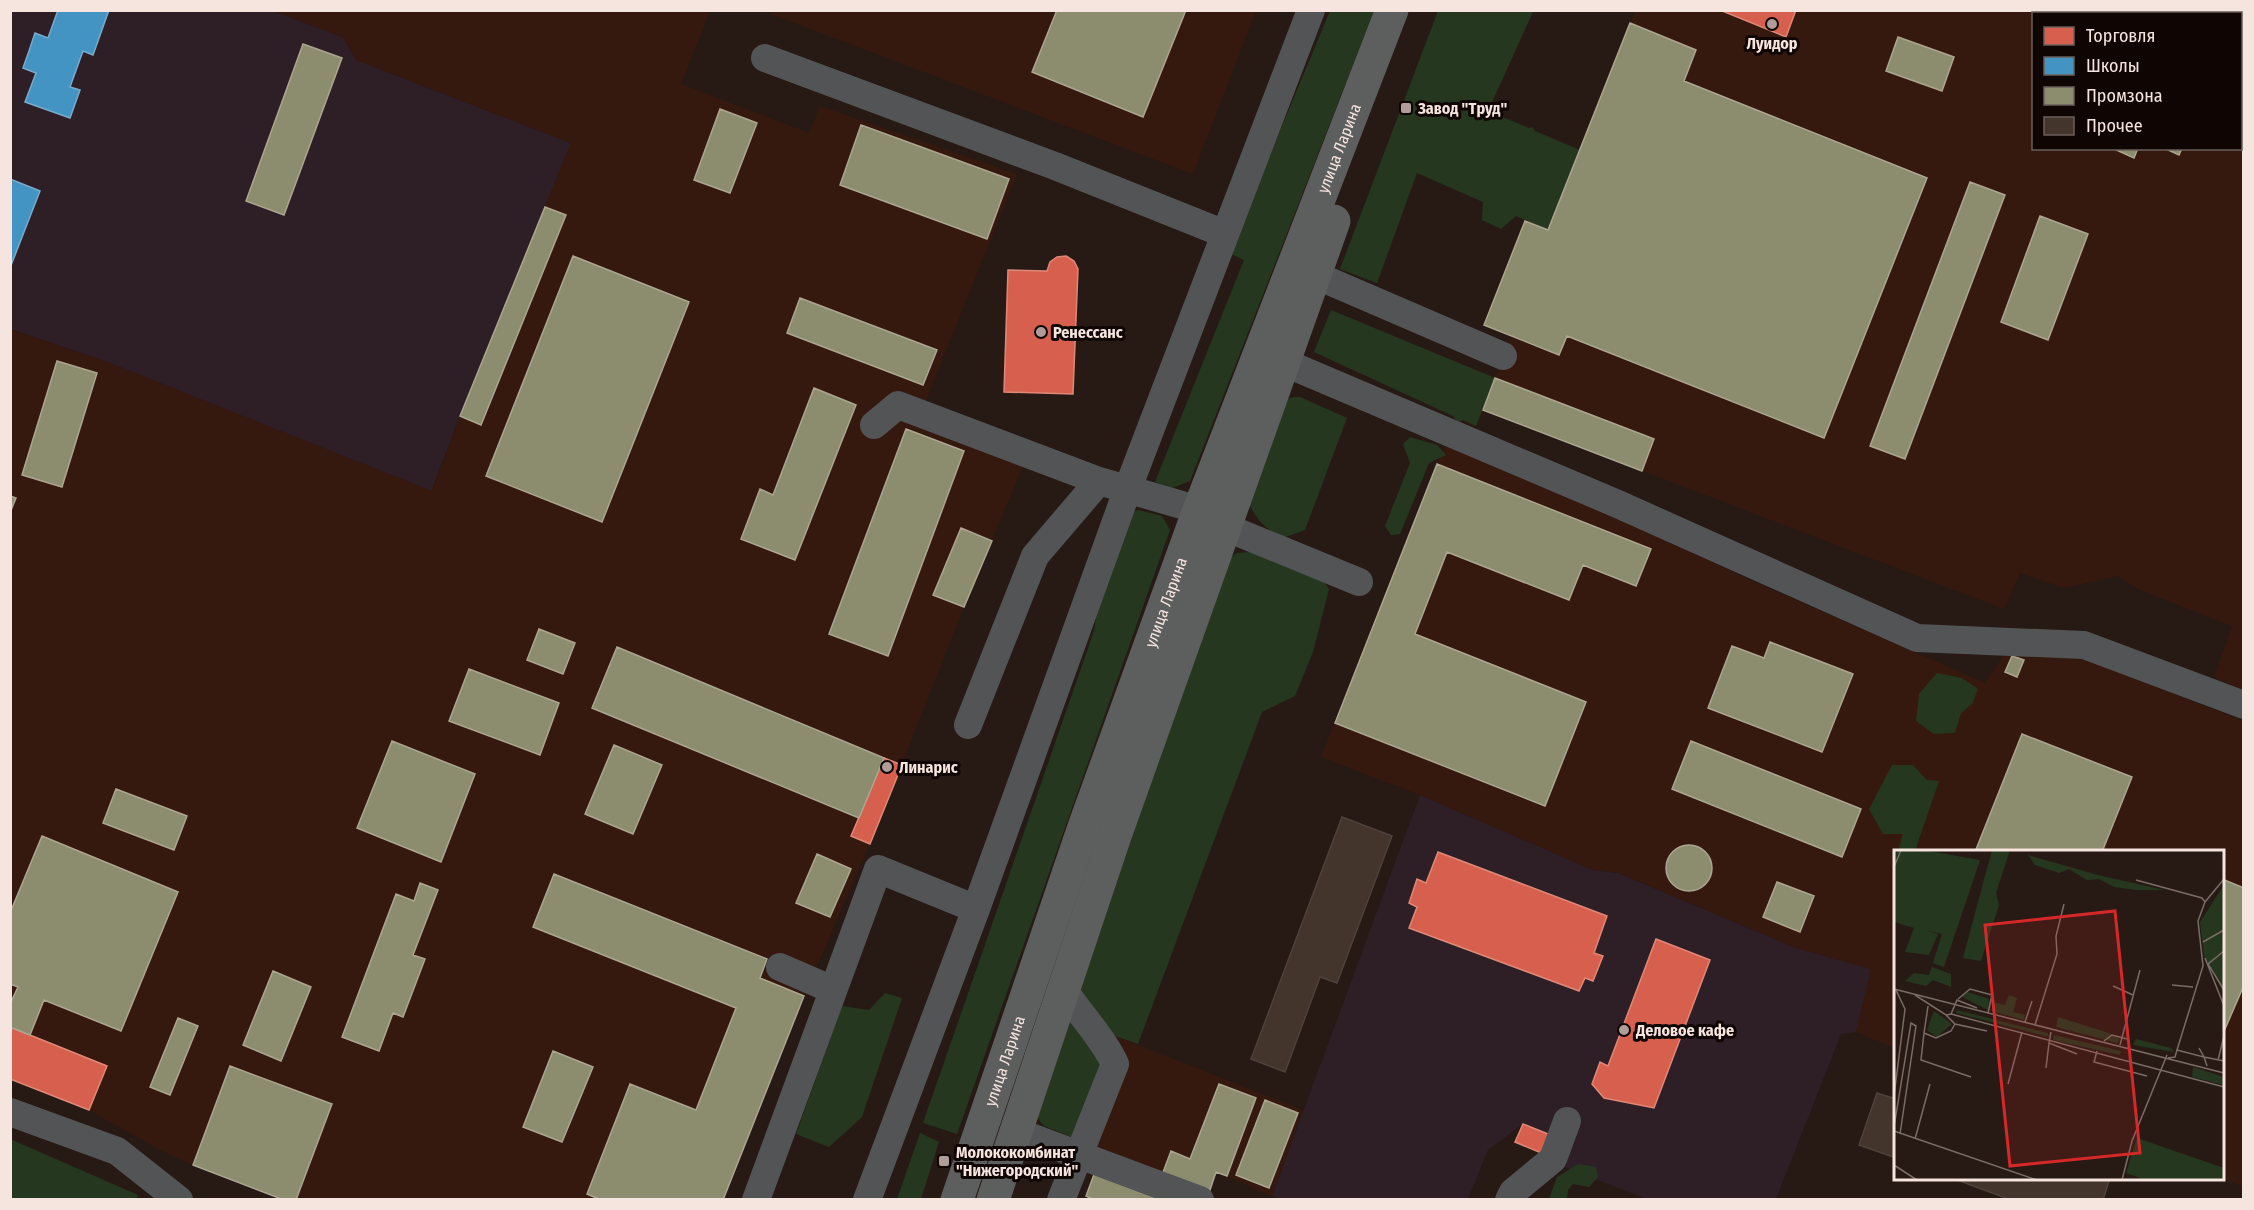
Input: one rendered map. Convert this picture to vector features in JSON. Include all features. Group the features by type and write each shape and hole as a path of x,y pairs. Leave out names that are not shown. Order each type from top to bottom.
{"main road":[{"name":"улица Ларина","path":"993,1200 1115,836 1212,519 1392,10"},
{"name":"улица Ларина","path":"957,1200 1085,825 1212,519 1283,362 1413,10"}],"street":[{"path":"867,1200 976,909 1128,488 1311,10"},
{"path":"765,58 1055,166 1225,234"},
{"path":"1315,274 1503,356"},
{"path":"1283,362 1620,505 1917,638 2084,645 2244,705"},
{"path":"874,425 898,405 1100,481 1128,488 1212,519 1359,582"},
{"path":"968,725 1035,556 1100,481"},
{"path":"756,1200 878,869 976,909"},
{"path":"780,967 833,990"},
{"path":"1061,1200 1115,1064 1109,1050 1063,988"},
{"path":"10,1112 117,1151 179,1200"},
{"path":"1509,1200 1513,1192 1553,1159 1567,1121"},
{"path":"1015,1131 1200,1200"}],"shaded area":[{"path":"773,10 1256,11 1193,174 771,14"},
{"path":"11,11 273,11 343,37 356,60 571,143 431,492 110,363 11,329"},
{"path":"273,11 710,11 681,84 809,133 820,106 1017,174 926,401 1033,442 964,607 870,844 804,996 723,1199 284,1199 193,1165 162,1151 89,1110 11,1079 10,329 110,363 432,491 460,416 571,143 356,60 343,37"},
{"path":"1635,11 2080,12 2032,12 2032,150 2242,150 2243,61 2243,690 2214,677 2232,626 2140,590 2118,576 2064,588 2020,573 2004,609 1483,410 1511,336 1484,325 1525,221 1548,229"},
{"path":"1445,445 1617,517 1748,579 1985,683 2005,653 2071,654 2243,721 2243,1187 2224,1178 2224,850 1894,850 1894,1048 1856,1032 1871,969 1796,948 1619,873 1593,870 1420,795 1321,757"},
{"path":"1420,795 1593,870 1618,873 1796,948 1872,969 1856,1032 1841,1034 1776,1199 1647,1199 1569,1169 1553,1159 1553,1136 1523,1124 1488,1150 1468,1199 1282,1200 1272,1196"},
{"path":"1115,1036 1303,1110 1272,1196 1217,1172 1209,1193 1072,1137"}],"green space":[{"path":"1330,11 1374,11 1190,481 1172,488 1155,482 1244,260 1229,253"},
{"path":"1438,11 1532,11 1488,111 1529,128 1532,127 1535,131 1580,150 1548,230 1516,216 1501,229 1482,220 1483,202 1417,173 1377,283 1340,269"},
{"path":"2123,11 2243,11 2243,61 2242,12"},
{"path":"1331,310 1495,378 1476,426 1463,420 1457,422 1453,416 1314,352"},
{"path":"1300,397 1347,418 1305,530 1283,538 1263,524 1249,503 1287,400"},
{"path":"1410,437 1437,445 1446,455 1429,463 1400,534 1391,535 1385,526 1410,463 1403,444"},
{"path":"1138,510 1162,516 1170,530 957,1134 923,1123 1094,631 1103,576 1126,514"},
{"path":"1251,552 1311,564 1329,589 1313,652 1295,696 1262,712 1138,1044 1115,1036 1072,1137 1044,1126 1037,1117 1226,560 1237,553"},
{"path":"1937,673 1962,678 1978,689 1972,704 1961,713 1955,733 1934,734 1916,721 1919,694"},
{"path":"1892,765 1913,765 1927,780 1939,781 1915,850 1898,850 1903,834 1883,834 1869,809"},
{"path":"885,993 902,998 862,1117 829,1147 796,1134 842,1006 869,1010"},
{"path":"920,1133 939,1142 921,1199 897,1199"},
{"path":"10,1139 138,1195 136,1200 11,1199"},
{"path":"1578,1164 1596,1167 1598,1177 1589,1187 1573,1184 1568,1190 1567,1199 1549,1199 1557,1177"}],"building: Торговля":[{"name":"Луидор","path":"1720,10 1796,10 1786,37"},
{"name":"Ренессанс","path":"1066,256 1074,261 1078,269 1073,394 1004,392 1008,270 1047,271 1050,262 1057,257"},
{"path":"884,758 902,765 870,844 851,836"},
{"path":"1438,852 1607,916 1594,953 1603,956 1593,981 1585,978 1579,991 1409,928 1417,907 1409,903 1417,879 1426,883"},
{"path":"1656,939 1710,960 1654,1108 1604,1098 1592,1084 1600,1062 1608,1066"},
{"path":"10,1027 107,1066 89,1110 10,1079"},
{"path":"1523,1124 1553,1136 1546,1155 1515,1142"}],"building: Школы":[{"path":"58,10 109,10 93,55 83,51 70,87 80,90 70,118 25,102 36,73 23,68 35,33 48,38"},
{"path":"10,179 40,191 10,268"}],"building: Промзона":[{"path":"1057,10 1186,10 1143,117 1032,72"},
{"path":"1630,23 1696,50 1684,81 1927,178 1824,438 1567,336 1559,355 1484,325 1525,221 1548,230"},
{"path":"1898,37 1954,57 1942,91 1886,71"},
{"path":"303,44 342,58 284,215 246,201"},
{"path":"720,109 757,123 730,193 694,180"},
{"path":"861,125 1009,179 987,239 840,185"},
{"path":"2116,150 2137,150 2134,158"},
{"path":"2168,150 2181,150 2179,155"},
{"path":"1970,182 2005,195 1905,459 1870,446"},
{"path":"545,207 566,215 481,425 460,416"},
{"path":"2040,216 2088,234 2048,340 2001,322"},
{"path":"573,256 689,302 602,522 486,476"},
{"path":"800,298 937,350 923,385 787,333"},
{"path":"57,361 97,373 62,487 22,475"},
{"path":"1495,378 1654,439 1642,471 1483,410"},
{"path":"814,388 856,405 795,560 741,539 760,489 773,495"},
{"path":"906,429 964,451 888,656 829,634"},
{"path":"1437,464 1651,549 1636,586 1583,565 1569,600 1447,552 1415,634 1586,702 1545,806 1335,723"},
{"path":"10,496 16,498 10,513"},
{"path":"961,528 992,541 964,607 933,595"},
{"path":"539,629 575,643 563,674 527,660"},
{"path":"1770,642 1853,674 1822,752 1708,708 1732,646 1764,658"},
{"path":"617,647 884,758 859,818 592,708"},
{"path":"2012,656 2024,660 2017,677 2005,672"},
{"path":"469,669 559,703 540,755 449,721"},
{"path":"2022,734 2132,777 2103,850 1976,850"},
{"path":"392,741 475,774 441,862 357,828"},
{"path":"1691,741 1861,809 1842,857 1672,789"},
{"path":"614,745 662,765 633,834 585,814"},
{"path":"116,789 187,816 174,850 103,823"},
{"path":"42,836 178,892 121,1031 44,1000 30,1035 10,1027 10,1004 18,987 10,984 10,913"},
{"path":"1689,845 1705,852 1712,868 1705,884 1689,891 1673,884 1666,868 1673,852"},
{"path":"817,854 851,869 830,917 796,903"},
{"path":"554,874 767,959 760,978 804,996 723,1200 601,1200 587,1194 630,1084 696,1110 736,1008 533,927"},
{"path":"2224,880 2244,888 2244,985 2224,1031"},
{"path":"1777,882 1814,896 1800,932 1763,917"},
{"path":"420,883 438,890 413,955 425,959 403,1017 393,1013 379,1051 342,1037 396,894 414,901"},
{"path":"273,971 311,987 281,1061 243,1045"},
{"path":"178,1018 198,1026 170,1095 150,1087"},
{"path":"553,1051 593,1067 562,1142 523,1127"},
{"path":"230,1066 332,1104 296,1200 284,1200 193,1165"},
{"path":"1219,1084 1256,1098 1227,1176 1216,1172 1209,1193 1162,1175 1171,1151 1190,1159"},
{"path":"1265,1100 1298,1113 1269,1188 1236,1175"},
{"path":"1096,1169 1177,1200 1095,1200 1086,1196"}],"building: Прочее":[{"path":"1342,817 1392,836 1337,983 1320,977 1285,1072 1251,1059"},
{"path":"1877,1093 1894,1098 1894,1157 1859,1145"},
{"path":"1957,1180 2109,1180 2103,1200 2011,1200"}],"place":[{"name":"Луидор","path":"1772,24"},
{"name":"Завод \"Труд\"","path":"1406,108"},
{"name":"Ренессанс","path":"1041,332"},
{"name":"Линарис","path":"887,767"},
{"name":"Деловое кафе","path":"1624,1030"},
{"name":"Молококомбинат \"Нижегородский\"","path":"944,1161"}]}
